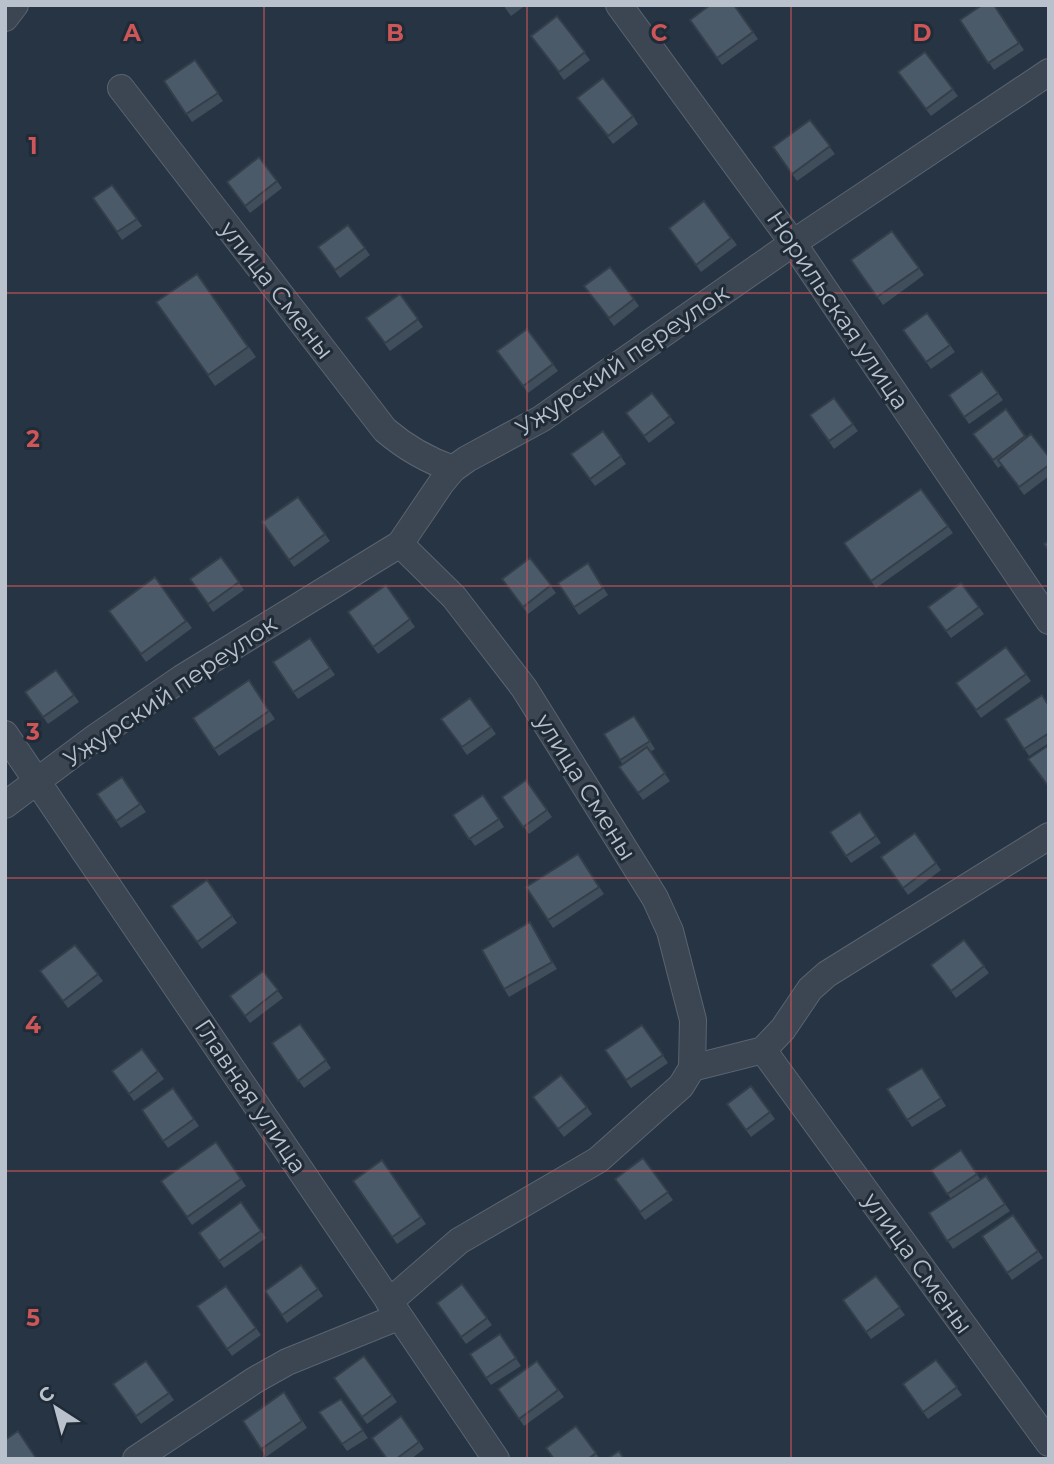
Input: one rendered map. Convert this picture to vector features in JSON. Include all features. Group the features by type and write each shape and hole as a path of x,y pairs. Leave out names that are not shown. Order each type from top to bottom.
{"street":[{"path":"5,18 15,5"},
{"name":"Норильская улица","path":"619,5 793,243 1049,621"},
{"name":"Ужурский переулок","path":"5,805 96,737 193,671 400,544 453,469 494,443 541,419 793,243 1049,72"},
{"name":"улица Смены","path":"121,88 385,430 404,446 428,460 453,469"},
{"name":"улица Смены","path":"400,544 454,597 524,688 655,898 670,931 693,1020 692,1068"},
{"name":"Главная улица","path":"5,734 496,1459"},
{"path":"136,1459 255,1380 394,1309 459,1241 598,1160 681,1086 692,1068 763,1050 783,1029 810,989 827,974 1049,836"},
{"name":"улица Смены","path":"763,1050 1049,1443"}],"building":[{"path":"710,5 734,5 753,32 717,58 690,20"},
{"path":"982,5 994,5 1019,43 988,63 960,20"},
{"path":"557,16 585,52 559,72 531,36"},
{"path":"925,52 953,89 926,109 898,72"},
{"path":"195,60 218,93 186,114 164,81"},
{"path":"603,78 633,116 608,136 577,98"},
{"path":"810,120 830,146 792,174 773,147"},
{"path":"259,157 277,181 245,206 227,182"},
{"path":"112,185 137,219 117,232 93,198"},
{"path":"704,201 731,238 696,265 669,228"},
{"path":"348,225 365,248 335,270 318,247"},
{"path":"892,231 919,268 877,297 851,260"},
{"path":"610,267 634,299 609,318 584,286"},
{"path":"197,274 248,347 208,375 156,302"},
{"path":"400,294 418,319 385,343 366,318"},
{"path":"927,313 950,345 926,362 903,330"},
{"path":"527,329 553,364 523,386 497,351"},
{"path":"982,371 998,393 964,417 949,395"},
{"path":"652,393 670,416 644,436 626,413"},
{"path":"834,398 853,424 829,441 810,415"},
{"path":"1006,409 1025,436 993,460 973,434"},
{"path":"603,431 621,456 590,479 571,454"},
{"path":"1031,434 1049,457 1049,465 1019,487 998,460"},
{"path":"921,489 948,526 871,581 844,543"},
{"path":"298,497 325,534 289,560 262,522"},
{"path":"221,557 239,582 208,604 190,579"},
{"path":"530,558 551,585 523,607 502,579"},
{"path":"588,563 603,588 574,607 558,583"},
{"path":"155,577 186,621 141,654 109,611"},
{"path":"961,583 979,607 946,631 928,607"},
{"path":"386,585 410,619 373,647 348,612"},
{"path":"310,638 330,668 293,692 273,662"},
{"path":"1006,647 1026,674 976,710 956,683"},
{"path":"56,670 74,695 43,717 25,692"},
{"path":"249,680 269,711 214,749 193,718"},
{"path":"1042,695 1049,706 1049,733 1024,749 1005,719"},
{"path":"470,698 491,727 462,747 441,719"},
{"path":"634,716 650,741 620,760 604,734"},
{"path":"1049,745 1049,787 1028,759"},
{"path":"647,747 665,773 638,793 619,767"},
{"path":"122,777 140,804 116,821 97,794"},
{"path":"526,780 547,810 523,827 502,797"},
{"path":"483,795 499,819 469,839 453,815"},
{"path":"860,812 876,836 846,856 830,832"},
{"path":"915,833 936,863 903,888 881,857"},
{"path":"578,854 599,887 548,920 526,887"},
{"path":"207,880 232,916 197,942 171,906"},
{"path":"530,922 552,962 504,989 482,950"},
{"path":"964,940 984,966 951,991 931,965"},
{"path":"75,945 98,974 63,1001 40,971"},
{"path":"263,971 278,990 245,1016 230,996"},
{"path":"300,1024 326,1060 298,1081 272,1043"},
{"path":"642,1025 663,1055 626,1080 605,1050"},
{"path":"142,1049 158,1071 129,1094 112,1071"},
{"path":"922,1068 941,1098 907,1120 887,1089"},
{"path":"561,1075 587,1107 558,1129 533,1097"},
{"path":"751,1086 770,1112 746,1130 727,1104"},
{"path":"173,1088 194,1119 163,1141 142,1110"},
{"path":"216,1142 241,1179 187,1217 161,1181"},
{"path":"961,1150 977,1174 947,1194 931,1170"},
{"path":"643,1158 668,1192 640,1212 615,1179"},
{"path":"382,1160 421,1217 392,1237 353,1181"},
{"path":"986,1176 1005,1204 947,1241 929,1213"},
{"path":"241,1202 261,1231 219,1261 199,1233"},
{"path":"1013,1215 1038,1251 1007,1273 982,1236"},
{"path":"301,1265 318,1289 282,1315 265,1291"},
{"path":"876,1276 900,1307 866,1332 843,1300"},
{"path":"462,1284 487,1318 461,1337 437,1303"},
{"path":"226,1286 256,1328 227,1349 197,1306"},
{"path":"500,1334 516,1358 486,1378 470,1354"},
{"path":"364,1356 392,1395 362,1417 334,1378"},
{"path":"936,1360 957,1387 923,1412 903,1384"},
{"path":"146,1361 169,1393 136,1416 113,1384"},
{"path":"537,1361 558,1390 519,1419 498,1389"},
{"path":"284,1392 302,1421 261,1449 243,1421"},
{"path":"341,1399 363,1430 342,1444 319,1412"},
{"path":"401,1416 419,1442 396,1459 387,1459 372,1438"},
{"path":"576,1426 596,1453 588,1459 554,1459 546,1448"},
{"path":"18,1431 36,1459 5,1459 5,1440"},
{"path":"619,1451 624,1459 607,1459"}]}
